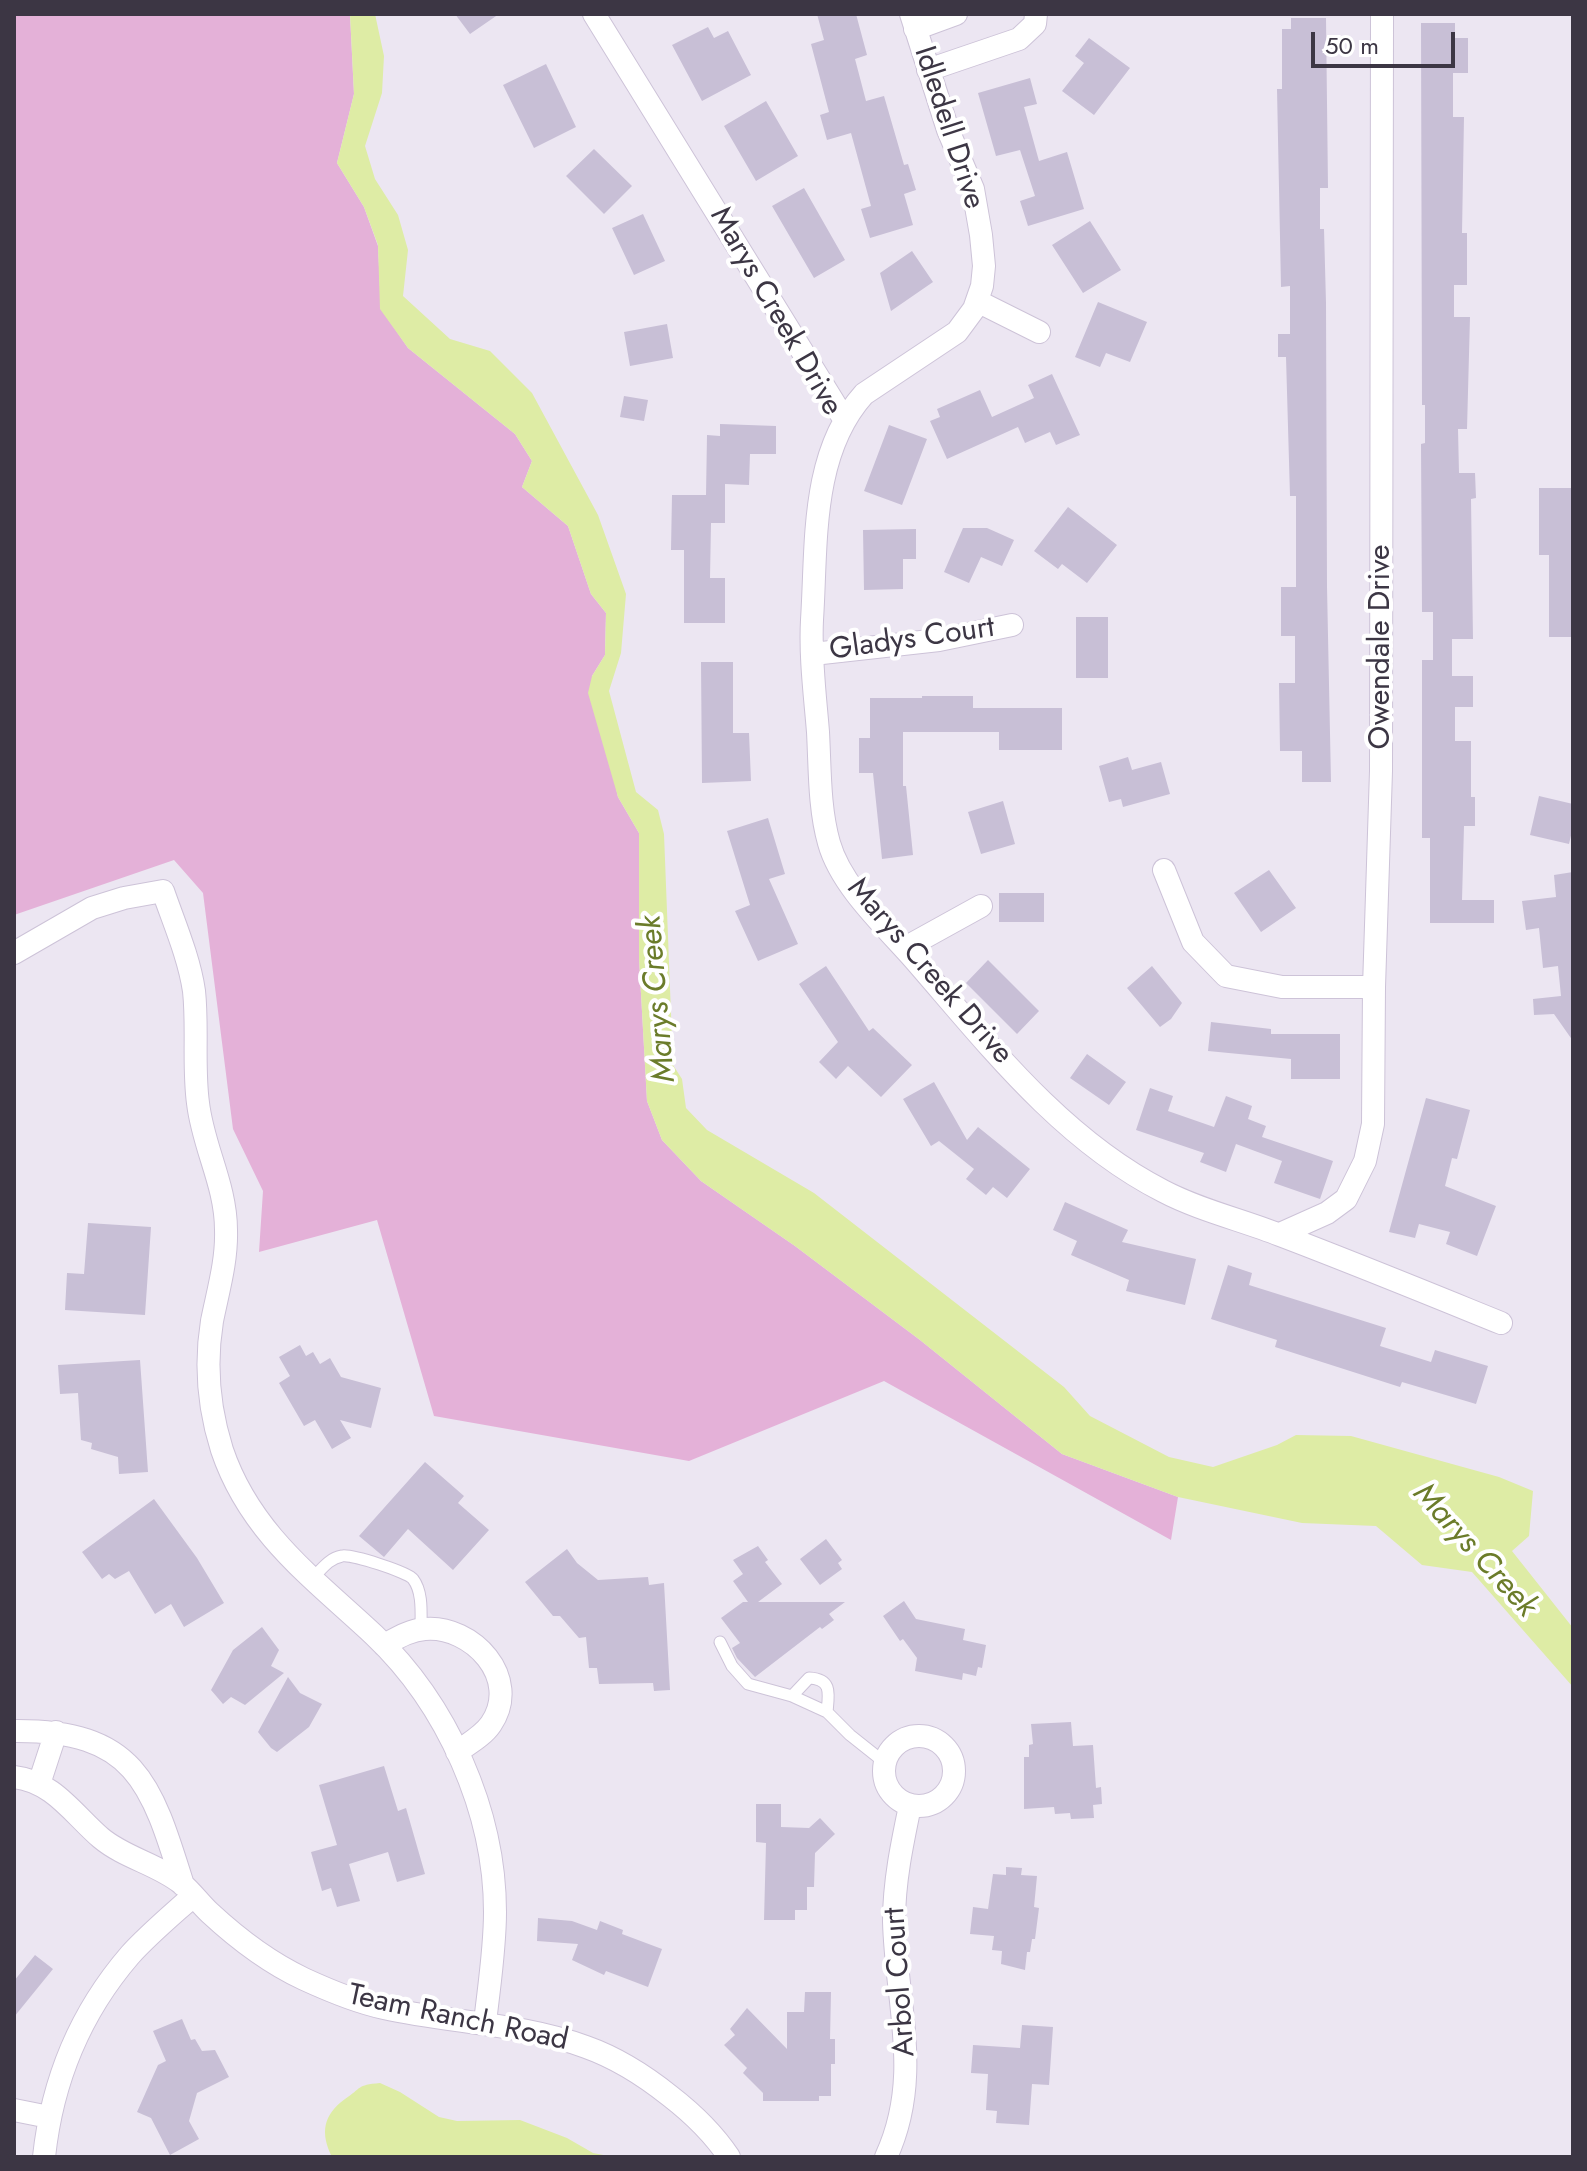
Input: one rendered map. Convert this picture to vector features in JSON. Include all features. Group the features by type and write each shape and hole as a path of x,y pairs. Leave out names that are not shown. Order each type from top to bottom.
{"street":[{"name":"Marys Creek Drive","path":"594,14 844,419 828,459 820,493 811,634 823,808 829,845 853,889 997,1055 1066,1124 1118,1165 1165,1193 1280,1234 1501,1323"},
{"path":"913,22 956,14"},
{"path":"928,70 1019,39 1035,24 1036,14"},
{"name":"Owendale Drive","path":"1280,1234 1327,1213 1346,1199 1365,1161 1373,1124 1381,771 1382,14"},
{"name":"Idledell Drive","path":"844,419 864,394 957,332 977,301 982,286 984,266 973,189 948,130 913,22"},
{"path":"977,301 1039,332"},
{"name":"Gladys Court","path":"813,654 939,640 1012,625"},
{"path":"1164,870 1193,942 1226,976 1282,987 1374,987"},
{"path":"14,953 92,908 163,891 190,973 195,1011 198,1104 226,1209 226,1254 209,1346 210,1398 215,1425 233,1476 278,1546 384,1645 425,1697 457,1752 476,1797 485,1829 494,1886 494,1929 485,2023"},
{"path":"905,948 981,906"},
{"path":"384,1645 421,1629 447,1630 472,1641 488,1656 499,1691 496,1715 484,1732 457,1752"},
{"name":"Team Ranch Road","path":"14,1731 56,1732 101,1745 136,1771 150,1791 188,1890"},
{"path":"39,1784 56,1732"},
{"path":"922,1735 945,1746 951,1756 954,1776 946,1794 925,1806 910,1806 888,1790 884,1762 896,1743 906,1737 922,1735"},
{"name":"Team Ranch Road","path":"14,1777 39,1784 111,1845 188,1890 250,1946 300,1977 328,1990 388,2009 485,2023 561,2039 612,2058 678,2102 712,2135 729,2157"},
{"name":"Arbol Court","path":"886,2157 901,2119 906,2086 906,2049 894,1920 897,1872 910,1806"},
{"path":"44,2157 49,2117 79,2029 131,1954 188,1890"},
{"path":"14,2110 49,2117"}],"lane":[{"path":"312,1579 329,1561 344,1555 404,1572 413,1578 420,1594 421,1629"},
{"path":"720,1642 732,1666 748,1684 792,1696 827,1712 884,1762"},
{"path":"792,1696 809,1678 819,1678 827,1683 830,1691 827,1712"}],"shaded area":[{"path":"14,14 350,14 354,94 337,163 364,207 378,246 381,309 408,348 515,434 532,461 522,487 568,526 591,594 606,613 605,655 592,676 618,797 639,833 639,958 647,1101 662,1140 701,1181 795,1246 920,1340 1062,1454 1178,1497 1171,1540 884,1381 689,1461 434,1416 377,1220 259,1252 263,1191 233,1129 203,893 174,860 14,915"}],"water":[{"name":"Marys Creek","path":"350,14 375,14 384,56 382,93 365,146 375,179 398,215 408,250 403,296 450,339 490,351 532,393 598,515 626,594 621,653 609,691 636,792 658,810 664,834 673,1065 682,1079 686,1108 707,1130 814,1193 1064,1387 1090,1416 1169,1457 1213,1467 1277,1445 1296,1435 1351,1436 1499,1477 1533,1491 1529,1536 1512,1551 1573,1628 1573,1687 1472,1572 1422,1565 1376,1526 1302,1523 1178,1497 1062,1454 920,1340 795,1246 701,1181 662,1140 647,1101 639,958 639,833 618,797 588,693 592,676 605,655 606,613 591,594 568,526 522,487 532,461 515,434 408,348 380,309 378,245 364,207 337,163 354,94"},
{"path":"380,2083 439,2117 457,2121 520,2120 567,2138 593,2153 614,2157 332,2157 325,2132 332,2111 360,2088"}],"building":[{"path":"455,14 499,14 470,34"},
{"path":"817,14 856,14 867,55 855,59 866,101 884,96 904,165 908,164 916,190 904,194 913,225 870,238 861,209 871,206 851,133 827,140 820,115 829,112 811,44 824,40"},
{"path":"1291,18 1326,18 1328,188 1320,188 1320,229 1324,229 1326,303 1331,782 1302,782 1302,751 1280,751 1279,683 1295,683 1295,636 1281,636 1281,587 1296,587 1296,496 1290,496 1286,357 1278,357 1278,334 1290,334 1290,286 1281,287 1277,89 1282,89 1282,29 1291,29"},
{"path":"1421,23 1455,23 1455,38 1468,38 1468,73 1453,73 1453,117 1464,117 1462,233 1467,233 1467,285 1454,285 1454,317 1470,317 1467,429 1458,429 1459,473 1475,473 1476,498 1471,499 1473,639 1452,639 1452,676 1473,676 1473,707 1455,707 1455,741 1471,741 1471,797 1475,797 1475,826 1464,826 1462,900 1494,900 1494,923 1430,923 1430,838 1422,838 1422,660 1433,660 1433,612 1422,612 1421,444 1425,443 1425,405 1422,405"},
{"path":"708,27 714,38 728,31 751,75 702,101 672,45"},
{"path":"1089,38 1130,68 1094,115 1062,91 1084,63 1075,56"},
{"path":"546,64 576,127 534,148 503,85"},
{"path":"1030,78 1037,104 1024,107 1039,161 1067,152 1084,209 1028,226 1020,201 1035,196 1020,150 996,156 978,93"},
{"path":"766,101 798,156 756,181 724,126"},
{"path":"594,149 632,186 604,214 566,176"},
{"path":"804,188 845,260 814,278 772,206"},
{"path":"643,214 665,261 634,275 612,228"},
{"path":"1090,221 1121,270 1083,293 1052,245"},
{"path":"912,251 933,282 891,311 880,273"},
{"path":"1098,302 1147,322 1130,362 1106,353 1100,367 1075,357"},
{"path":"667,324 673,358 630,366 624,332"},
{"path":"1052,374 1080,435 1056,445 1050,432 1025,443 1018,427 947,459 930,421 940,417 937,409 980,390 992,417 1034,398 1028,385"},
{"path":"624,396 648,400 644,421 620,417"},
{"path":"720,424 776,426 776,454 750,454 749,485 725,484 725,523 711,523 710,578 725,578 725,623 684,623 684,550 671,550 672,495 706,495 707,435 720,436"},
{"path":"889,425 927,439 902,505 864,491"},
{"path":"1539,488 1573,488 1573,637 1549,637 1549,555 1539,555"},
{"path":"1068,507 1117,545 1087,583 1062,564 1058,569 1034,551"},
{"path":"963,528 987,528 1014,540 1002,566 981,557 969,583 944,572"},
{"path":"916,529 916,559 903,559 903,589 864,590 863,530"},
{"path":"1076,617 1108,617 1108,678 1076,678"},
{"path":"701,662 733,662 733,733 749,733 751,781 702,783"},
{"path":"973,696 973,708 1062,708 1062,750 999,750 999,732 903,732 903,786 906,786 913,855 882,859 873,773 859,773 859,738 870,738 870,698"},
{"path":"1128,757 1132,770 1161,762 1170,794 1123,807 1121,799 1109,802 1099,766"},
{"path":"1539,796 1573,804 1569,844 1530,835"},
{"path":"1003,801 1015,844 981,854 968,812"},
{"path":"768,818 785,874 769,879 798,944 758,961 735,911 750,905 727,831"},
{"path":"1269,870 1296,908 1261,932 1234,893"},
{"path":"1573,872 1573,1041 1554,1014 1534,1015 1533,999 1561,996 1558,966 1543,968 1539,928 1526,930 1522,901 1556,897 1554,875"},
{"path":"999,893 1044,893 1044,922 999,922"},
{"path":"988,960 1039,1011 1017,1034 966,983"},
{"path":"826,966 869,1031 873,1028 912,1065 881,1097 848,1066 836,1079 819,1062 838,1042 799,984"},
{"path":"1152,966 1182,1003 1171,1019 1160,1027 1127,988"},
{"path":"1211,1022 1271,1029 1271,1034 1340,1034 1340,1079 1291,1079 1291,1059 1208,1051"},
{"path":"1087,1054 1126,1082 1109,1105 1070,1078"},
{"path":"934,1082 967,1140 978,1127 1030,1169 1007,1198 993,1187 986,1195 966,1179 974,1169 939,1141 931,1146 903,1099"},
{"path":"1150,1088 1173,1096 1168,1111 1214,1127 1226,1096 1252,1106 1248,1119 1266,1126 1262,1137 1333,1161 1320,1199 1274,1183 1282,1161 1236,1144 1226,1172 1200,1162 1204,1153 1136,1130"},
{"path":"1426,1098 1470,1110 1457,1159 1452,1158 1445,1186 1496,1206 1477,1256 1446,1244 1450,1232 1419,1224 1415,1238 1389,1232"},
{"path":"1065,1202 1128,1230 1122,1242 1196,1259 1185,1305 1126,1291 1129,1280 1071,1255 1077,1241 1053,1230"},
{"path":"88,1223 151,1227 145,1315 65,1310 67,1273 84,1274"},
{"path":"1228,1265 1252,1273 1249,1285 1386,1328 1380,1346 1431,1362 1435,1350 1488,1366 1476,1404 1402,1382 1400,1387 1275,1347 1277,1340 1211,1319"},
{"path":"300,1345 306,1356 313,1352 320,1364 330,1358 341,1377 381,1388 371,1428 340,1420 351,1438 332,1449 315,1420 304,1426 279,1383 290,1376 279,1357"},
{"path":"140,1360 148,1472 119,1474 118,1457 91,1449 92,1443 81,1440 78,1393 60,1394 58,1365"},
{"path":"425,1462 464,1496 458,1503 489,1530 453,1570 408,1529 384,1557 359,1536"},
{"path":"154,1499 197,1558 224,1603 184,1627 171,1604 155,1614 129,1571 115,1579 109,1574 102,1579 82,1552"},
{"path":"826,1539 842,1560 838,1563 842,1569 820,1585 800,1559"},
{"path":"758,1546 768,1560 765,1562 782,1584 758,1602 845,1602 829,1614 834,1620 822,1629 820,1627 755,1677 737,1658 732,1648 740,1643 721,1618 743,1602 748,1602 733,1581 743,1574 733,1560"},
{"path":"567,1549 577,1563 598,1580 648,1577 649,1585 664,1583 670,1690 654,1691 653,1683 599,1684 597,1668 589,1668 586,1637 579,1638 560,1616 553,1616 525,1582"},
{"path":"904,1601 916,1619 965,1629 963,1640 986,1645 982,1668 978,1667 976,1676 963,1673 962,1680 915,1671 917,1658 903,1639 900,1641 883,1616"},
{"path":"262,1627 279,1650 271,1666 284,1673 245,1705 231,1697 223,1704 211,1690 233,1650"},
{"path":"288,1677 300,1693 322,1704 309,1727 277,1752 258,1732"},
{"path":"1071,1722 1073,1746 1093,1745 1096,1788 1101,1787 1102,1804 1093,1805 1094,1818 1071,1819 1070,1813 1055,1814 1054,1807 1024,1809 1024,1757 1029,1757 1029,1745 1033,1744 1031,1724"},
{"path":"384,1766 398,1811 406,1808 425,1874 397,1882 388,1852 349,1864 360,1901 337,1907 331,1888 322,1891 311,1852 337,1845 319,1785"},
{"path":"756,1804 781,1804 781,1827 809,1828 820,1818 835,1834 815,1853 814,1887 807,1887 807,1910 795,1910 795,1920 764,1920 766,1843 756,1842"},
{"path":"1006,1867 1022,1868 1021,1875 1037,1876 1034,1907 1039,1908 1035,1939 1032,1939 1030,1952 1027,1952 1025,1970 1001,1964 1002,1951 992,1950 994,1936 970,1934 973,1907 988,1909 993,1874 1006,1875"},
{"path":"538,1918 572,1921 597,1930 600,1921 623,1930 622,1934 662,1949 648,1987 606,1971 604,1975 572,1960 578,1944 537,1941"},
{"path":"35,1955 53,1969 14,2017 14,1981"},
{"path":"805,1992 831,1992 830,2039 835,2039 835,2064 831,2064 831,2096 819,2096 819,2101 763,2101 763,2093 743,2073 747,2068 724,2045 735,2035 730,2029 747,2008 787,2049 787,2012 804,2012"},
{"path":"182,2019 191,2040 195,2039 202,2051 215,2050 229,2077 197,2093 189,2121 199,2139 170,2155 151,2118 137,2112 158,2065 166,2061 153,2031"},
{"path":"1022,2025 1053,2027 1049,2085 1032,2084 1029,2125 996,2123 997,2111 986,2110 988,2074 971,2073 973,2045 1020,2048"}]}
